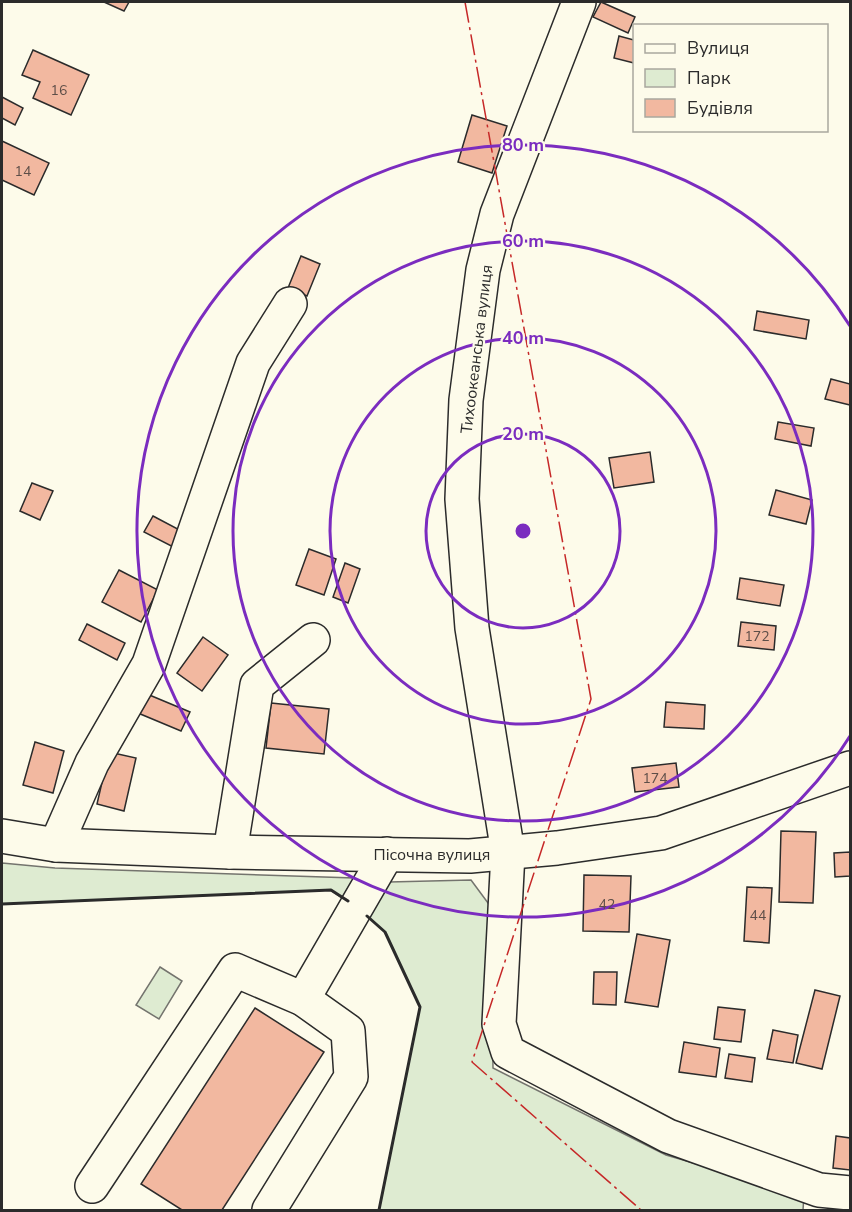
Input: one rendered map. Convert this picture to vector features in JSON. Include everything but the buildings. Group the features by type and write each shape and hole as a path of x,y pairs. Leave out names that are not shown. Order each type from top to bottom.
{"street":[{"name":"Тихоокеанська вулиця","path":"579,2 497,214 483,270 466,400 462,499 472,628 508,853 499,1024 508,1052 668,1136 829,1198"},
{"path":"56,845 92,763 149,664 253,363 290,304"},
{"path":"230,852 258,685 313,640"},
{"name":"Пісочна вулиця","path":"2,836 56,845 230,852 470,856 508,853 661,833 850,768"},
{"path":"303,999 387,854"},
{"path":"92,1186 235,970 303,999 348,1031 351,1077 269,1210"}],"green space":[{"path":"2,863 55,868 354,878 342,898 330,890 2,904"},
{"path":"471,880 491,907 493,1068 666,1155 804,1195 803,1210 379,1210 420,1007 385,932 367,916 389,882"},
{"path":"160,967 182,981 159,1019 136,1005"}],"wall":[{"path":"2,904 331,890 348,901"},
{"path":"367,916 385,932 420,1007 379,1210"}],"power":[{"path":"465,2 591,699 472,1062 641,1210"}]}
